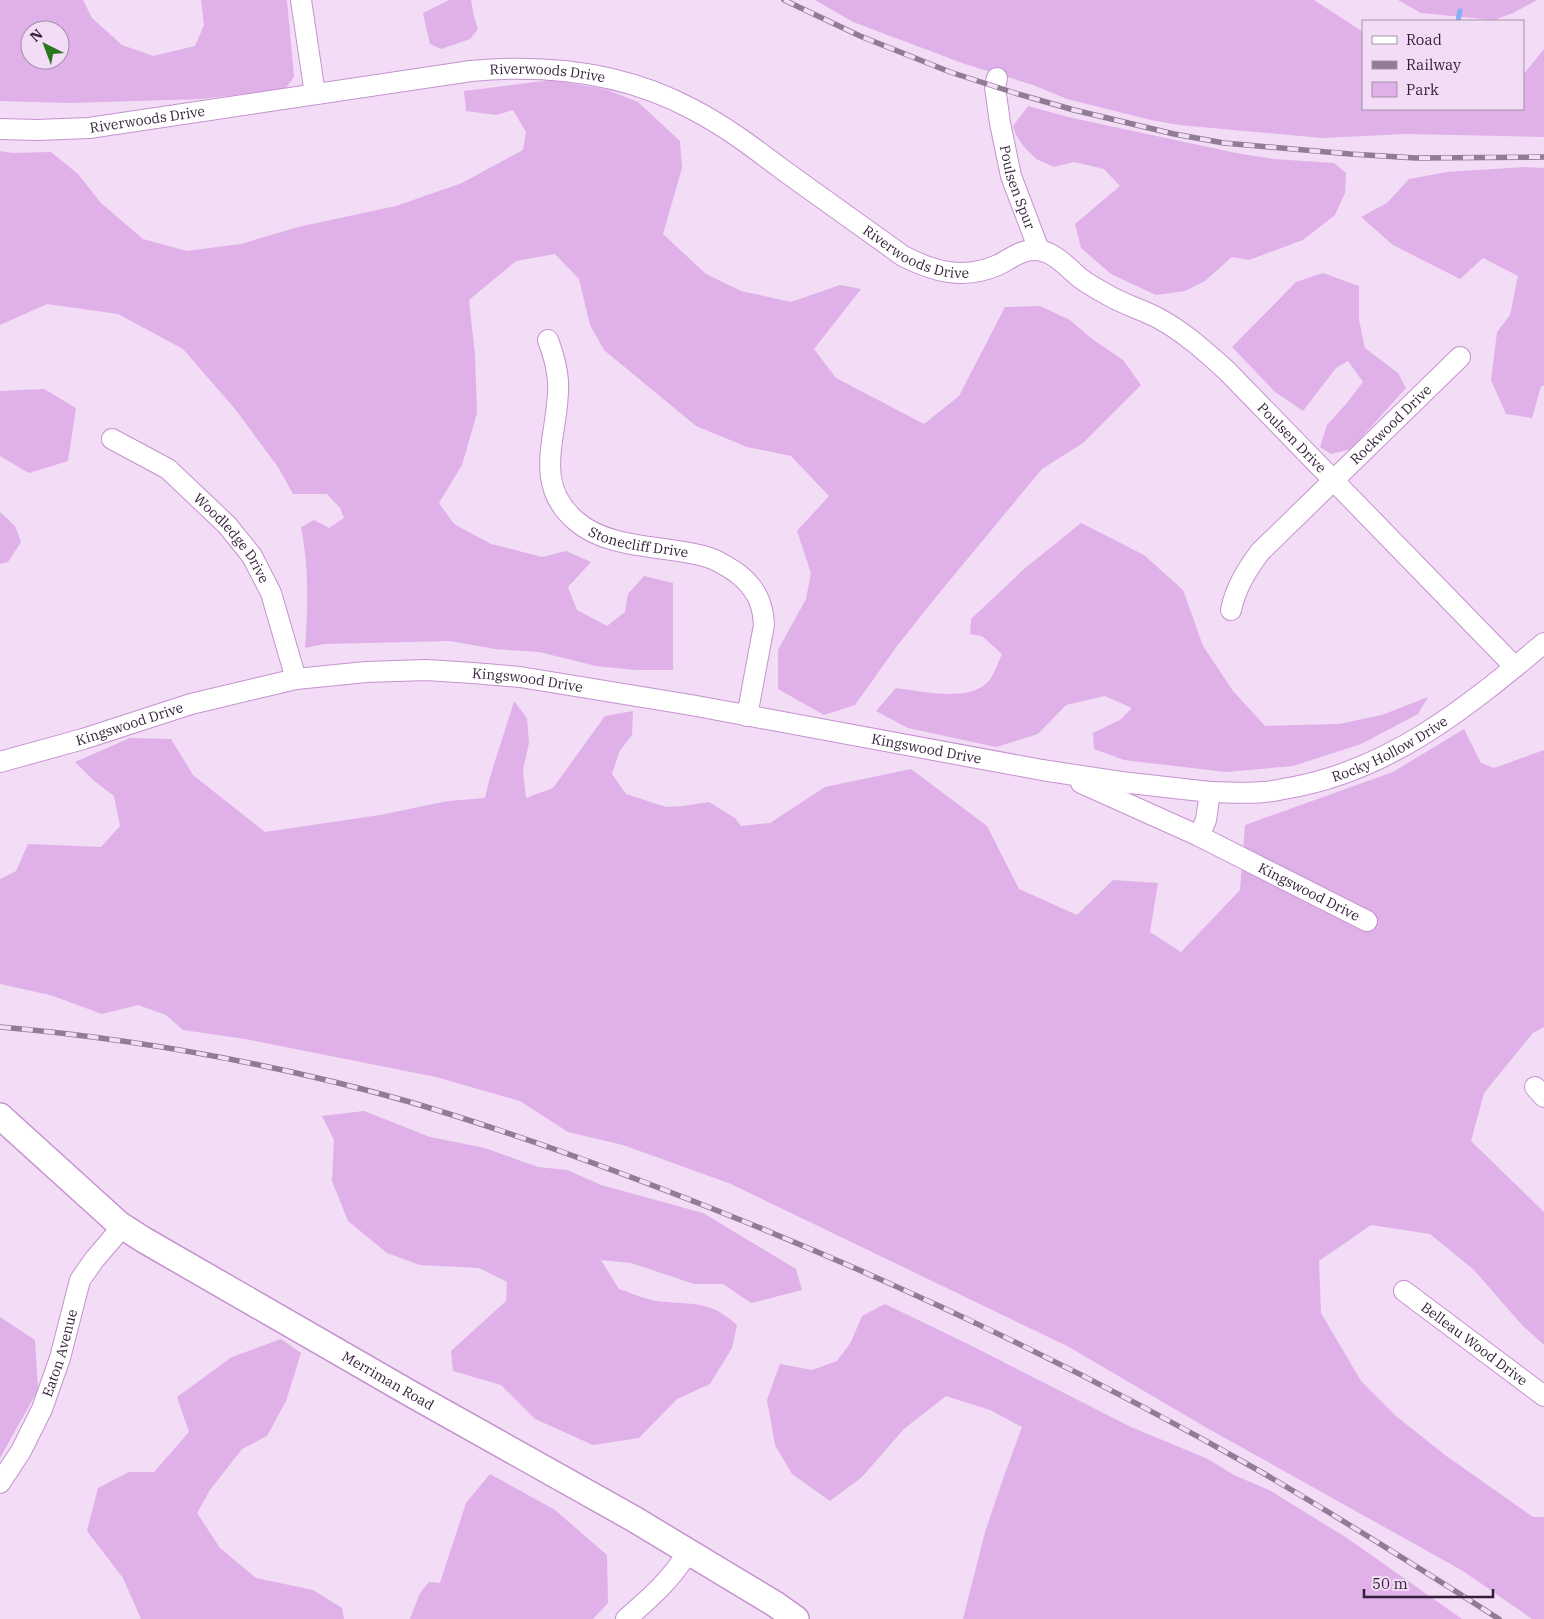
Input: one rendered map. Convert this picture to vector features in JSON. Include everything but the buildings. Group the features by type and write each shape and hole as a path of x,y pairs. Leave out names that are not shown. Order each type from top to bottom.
{"main road":[{"name":"Merriman Road","path":"0,1116 123,1226 241,1297 634,1519 775,1604 796,1619"}],"street":[{"path":"301,0 315,94"},
{"name":"Riverwoods Drive","path":"0,129 89,128 472,71 500,68 541,68 619,81 658,94 691,108 724,128 903,256 923,266 942,272 961,273 977,271 996,266 1024,252 1039,250"},
{"name":"Poulsen Spur","path":"997,78 995,87 1000,123 1014,186 1039,250"},
{"name":"Poulsen Drive","path":"1039,250 1054,256 1082,279 1107,295 1157,318 1178,330 1203,349 1334,480 1515,668"},
{"name":"Stonecliff Drive","path":"548,340 555,360 558,381 550,472 553,488 558,500 566,512 587,530 615,540 707,557 725,565 745,579 756,592 763,609 764,625 747,716"},
{"name":"Rockwood Drive","path":"1231,610 1235,592 1260,552 1460,357"},
{"name":"Woodledge Drive","path":"112,439 168,469 227,525 252,556 271,593 296,679"},
{"name":"Rocky Hollow Drive","path":"1210,792 1263,792 1311,784 1359,769 1441,725 1544,643"},
{"name":"Kingswood Drive","path":"0,762 83,739 191,704 296,679 366,672 426,670 520,677 1059,772 1121,782 1210,792"},
{"name":"Kingswood Drive","path":"1059,772 1199,836 1367,920"},
{"path":"1199,836 1206,820 1210,792"},
{"name":"Eaton Avenue","path":"0,1483 21,1451 42,1409 60,1358 80,1280 94,1260 123,1226"},
{"name":"Belleau Wood Drive","path":"1404,1291 1544,1396"},
{"path":"626,1619 676,1571 688,1552"}],"green space":[{"path":"0,0 83,0 92,18 122,45 153,56 195,46 204,25 201,0 287,0 294,77 285,89 201,99 69,103 0,101"},
{"path":"449,0 471,0 478,29 470,39 441,49 430,44 423,13"},
{"path":"815,0 1314,0 1362,31 1362,110 1524,110 1524,74 1544,49 1544,137 1405,134 1323,138 1179,125 1067,99 1033,85 965,64 853,22"},
{"path":"1398,0 1537,0 1513,13 1494,20 1421,13"},
{"path":"551,80 605,89 638,102 680,141 682,168 663,234 706,274 741,291 791,302 840,285 861,289 814,349 836,378 924,424 959,396 1005,307 1040,306 1070,320 1092,339 1123,360 1141,385 1083,443 1042,469 897,646 855,705 824,715 778,689 778,650 806,599 811,573 797,531 829,496 791,456 747,447 696,426 604,350 590,325 579,279 555,254 516,261 469,300 475,355 477,413 462,465 439,503 454,524 491,544 542,557 566,551 591,562 568,587 577,610 607,626 625,612 628,594 644,576 673,583 673,670 636,670 596,666 539,652 495,649 450,641 324,644 305,648 307,588 301,527 314,520 329,528 344,518 340,508 327,494 293,494 278,467 235,409 183,349 118,314 47,304 0,325 0,151 12,153 51,152 78,174 101,203 143,239 187,251 241,244 298,227 396,206 462,183 523,150 526,132 513,110 496,115 466,111 464,91"},
{"path":"1028,106 1068,117 1236,153 1273,159 1334,163 1346,173 1345,193 1335,215 1303,240 1249,260 1232,257 1205,281 1185,291 1156,295 1111,274 1081,248 1075,224 1120,186 1104,169 1074,162 1054,167 1036,159 1024,147 1016,135 1013,126"},
{"path":"1524,167 1544,168 1544,386 1541,386 1532,418 1506,414 1491,380 1497,332 1510,315 1518,276 1483,258 1460,279 1393,245 1361,217 1387,203 1409,179 1447,172"},
{"path":"1323,273 1359,286 1359,320 1365,348 1398,373 1406,388 1351,449 1331,454 1320,447 1327,425 1363,382 1348,361 1336,368 1303,411 1275,392 1232,347 1296,282"},
{"path":"44,389 76,408 68,461 29,473 0,456 0,391"},
{"path":"0,512 15,526 21,542 8,562 0,564"},
{"path":"1081,523 1144,555 1183,590 1203,646 1233,691 1265,726 1339,724 1382,715 1428,697 1418,714 1361,744 1293,766 1226,772 1124,760 1094,749 1093,733 1120,720 1132,708 1105,696 1066,705 1038,734 996,747 908,728 876,711 896,688 946,694 972,691 983,686 991,678 1002,654 982,636 970,634 971,619 1024,569"},
{"path":"514,701 527,718 529,743 523,770 526,798 553,788 605,716 633,711 632,735 619,752 612,774 626,794 666,807 709,802 735,818 741,826 770,823 825,787 911,769 987,826 1019,889 1077,915 1113,880 1158,883 1150,932 1181,952 1240,890 1245,825 1393,772 1464,729 1481,763 1494,768 1544,750 1544,1027 1533,1033 1484,1093 1471,1141 1544,1212 1544,1345 1522,1325 1474,1270 1430,1234 1371,1225 1319,1261 1321,1313 1361,1381 1396,1416 1445,1455 1533,1517 1544,1517 1544,1619 1532,1619 1463,1571 1207,1428 1069,1347 731,1184 623,1145 568,1132 520,1101 436,1077 245,1039 183,1030 166,1015 138,1005 102,1014 50,995 0,984 0,879 16,871 28,844 101,847 120,826 114,796 93,780 75,762 130,738 171,739 193,775 265,832 380,815 448,801 485,798"},
{"path":"364,1111 430,1137 485,1148 538,1167 567,1170 601,1185 703,1213 796,1269 802,1290 751,1303 723,1284 694,1284 631,1263 601,1260 619,1289 652,1300 708,1307 726,1316 737,1325 732,1348 710,1384 677,1399 639,1438 593,1445 535,1419 501,1385 453,1371 451,1351 506,1301 507,1282 479,1268 420,1265 387,1253 348,1221 332,1181 334,1140 322,1116"},
{"path":"885,1304 1131,1427 1208,1459 1234,1475 1269,1490 1347,1538 1462,1619 963,1619 985,1532 1022,1427 990,1410 946,1396 904,1429 862,1477 830,1501 792,1474 775,1445 767,1400 780,1364 812,1370 837,1361 851,1342 862,1316"},
{"path":"0,1317 35,1340 38,1390 0,1458"},
{"path":"281,1339 301,1353 286,1401 267,1436 242,1449 210,1490 197,1513 220,1548 256,1578 313,1590 342,1608 344,1619 141,1619 123,1578 87,1531 98,1488 129,1472 154,1472 189,1432 177,1397 232,1357"},
{"path":"490,1474 555,1510 607,1555 608,1603 593,1619 410,1619 420,1593 429,1582 440,1583 466,1503"}],"waterway":[{"path":"1458,20 1460,11"}],"railway":[{"path":"784,0 860,36 950,72 1074,110 1174,134 1224,143 1350,154 1416,158 1544,157"},
{"path":"0,1027 103,1038 155,1046 258,1065 360,1088 453,1115 538,1143 706,1206 880,1279 1074,1371 1263,1473 1499,1619"}]}
